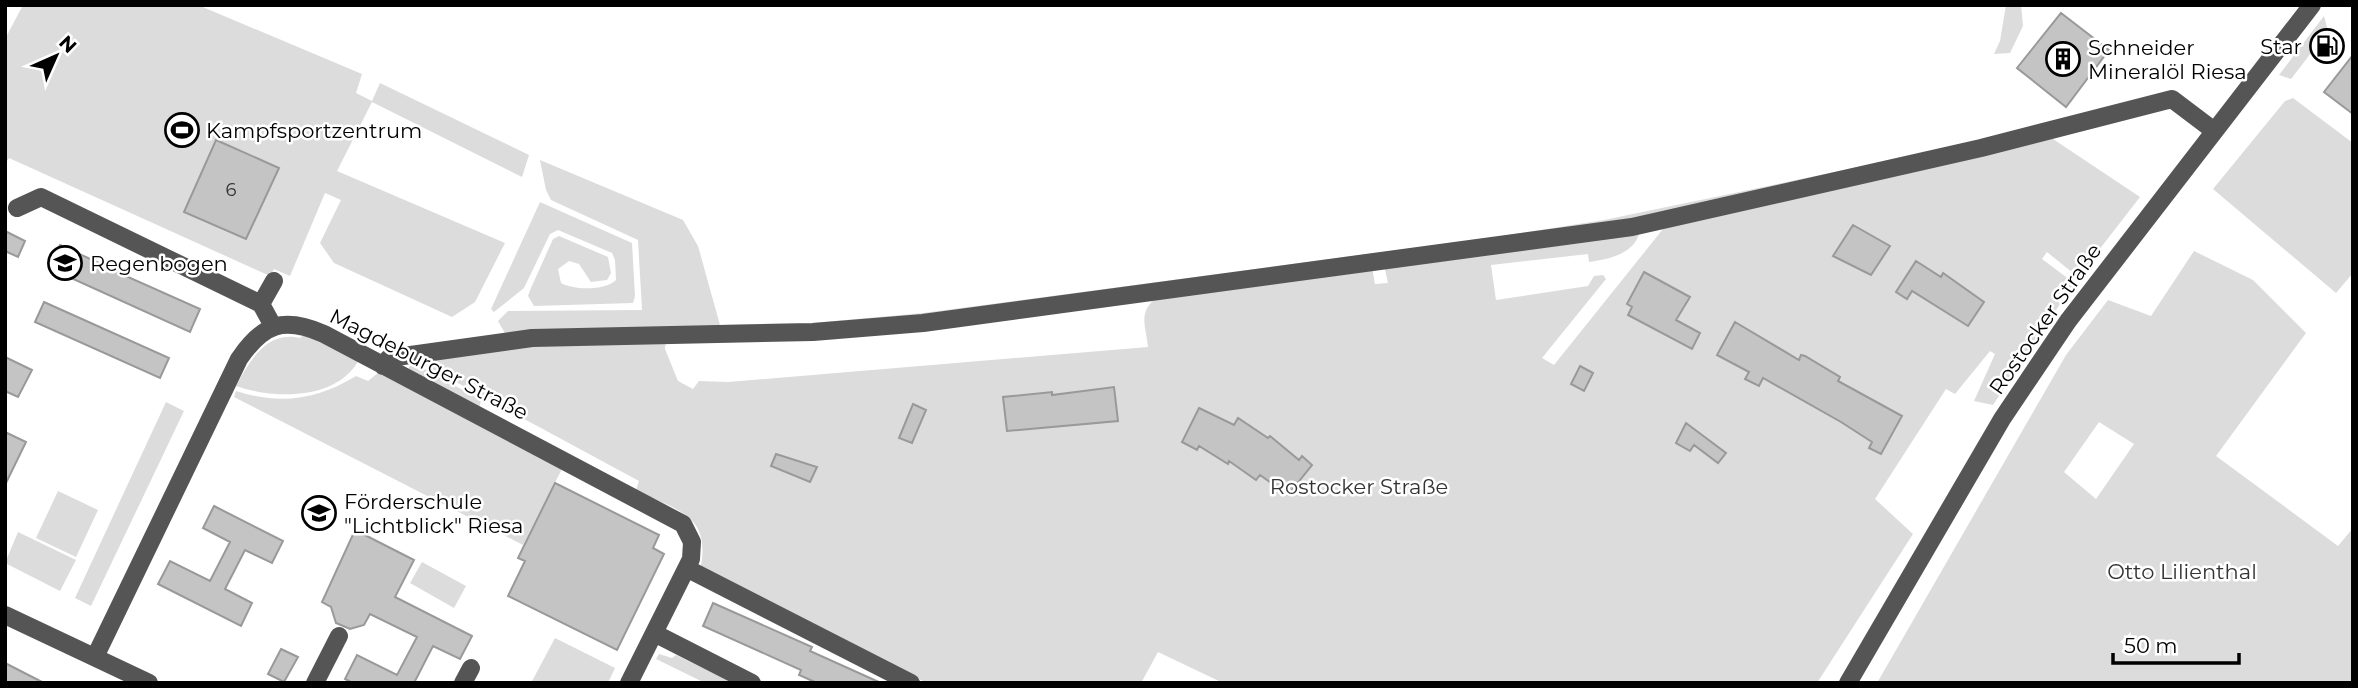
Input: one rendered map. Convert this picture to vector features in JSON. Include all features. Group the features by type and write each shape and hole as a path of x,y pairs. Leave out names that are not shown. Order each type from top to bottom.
{"street":[{"name":"Rostocker Straße","path":"1848,683 2002,419 2076,311 2312,5"},
{"path":"383,366 389,358 510,339 813,332 923,323 1632,227 1981,148 2172,99 2213,130"},
{"path":"17,208 41,197 261,304 273,326 249,344 239,359 95,657"},
{"path":"261,304 274,281"},
{"name":"Magdeburger Straße","path":"273,326 287,324 312,329 683,524 690,533 692,551 688,569"},
{"path":"629,683 688,569 911,683"},
{"path":"5,615 140,681"},
{"path":"654,633 752,683"},
{"path":"315,683 339,636"}],"green space":[{"name":"Kampfsportzentrum","path":"23,5 198,5 362,74 356,93 372,101 380,83 529,155 522,177 372,102 337,171 505,243 475,302 452,317 334,263 320,243 341,200 325,193 290,276 274,269 270,276 9,158 5,164 5,39"},
{"path":"2006,5 2021,5 2023,26 2010,53 1994,54 2000,41"},
{"path":"2324,16 2328,31 2291,79 2279,75"},
{"path":"2293,98 2353,143 2353,273 2336,293 2213,189 2285,101"},
{"name":"Rostocker Straße","path":"2047,135 2140,197 2078,277 2047,252 2042,259 2074,283 1993,405 1974,401 1995,354 1990,351 1955,394 1946,389 1875,499 1913,534 1817,683 1223,683 1158,652 1141,683 927,683 700,571 701,537 689,517 636,490 639,481 419,362 508,342 666,339 665,349 678,381 693,389 699,381 728,382 1148,347 1145,313 1151,302 1158,297 1372,267 1375,284 1388,283 1384,265 1640,230 1633,245 1627,250 1605,259 1589,262 1588,254 1491,265 1496,300 1588,286 1594,276 1603,275 1606,279 1542,358 1554,365 1663,229"},
{"path":"540,160 683,220 698,246 720,325 812,323 923,313 1495,237 1604,220 1888,161 1646,221 922,319 506,335 498,321 508,311 642,310 638,240 551,200 546,190"},
{"path":"540,202 632,243 635,296 633,303 534,306 528,296 553,239 559,236 608,257 611,273 607,280 591,282 579,264 569,261 558,269 561,283 589,288 611,284 616,280 612,253 558,230 550,234 524,288 494,312 491,309"},
{"name":"Otto Lilienthal","path":"2194,251 2253,280 2306,333 2216,456 2338,546 2353,528 2353,683 1877,683 2066,355 2108,300 2151,316","holes":["2099,422 2134,444 2096,499 2064,472"]},
{"path":"304,334 359,360 349,373 320,390 286,394 236,386 261,349 278,338 300,338"},
{"path":"410,365 417,365 481,400 479,409 408,371"},
{"path":"378,373 385,373 563,467 523,545 234,397 236,391 268,398 298,398 327,390 356,376 368,381"},
{"path":"166,402 184,411 91,606 75,598"},
{"path":"58,491 98,510 76,557 36,538"},
{"path":"18,532 76,560 60,591 5,563"},
{"path":"422,562 466,586 454,608 410,583"},
{"path":"555,638 615,668 608,683 531,683"},
{"path":"659,654 672,658 676,655 729,681 705,683 656,659"}],"building":[{"name":"Schneider Mineralöl Riesa","path":"2061,13 2109,50 2066,107 2017,68"},
{"path":"2353,55 2353,114 2324,92"},
{"path":"216,140 279,168 246,239 184,212"},
{"path":"1853,225 1890,246 1871,275 1833,256"},
{"path":"5,231 25,241 18,257 5,251"},
{"path":"60,245 101,264 103,260 121,268 119,273 200,309 190,332 49,268"},
{"path":"1916,261 1941,277 1943,273 1984,302 1968,326 1912,291 1907,299 1896,292"},
{"path":"1644,272 1690,297 1676,320 1700,333 1692,349 1628,315 1632,307 1627,304"},
{"path":"44,302 169,358 160,378 35,322"},
{"path":"1735,322 1799,360 1801,355 1805,356 1840,377 1838,381 1902,416 1881,454 1869,448 1872,442 1841,422 1763,378 1759,386 1745,379 1749,372 1717,355"},
{"path":"5,357 32,370 18,397 5,391"},
{"path":"1580,366 1593,373 1584,391 1571,384"},
{"path":"1114,387 1118,421 1007,431 1003,397 1052,392 1052,395"},
{"path":"913,404 926,410 912,443 899,438"},
{"path":"1199,408 1234,425 1238,418 1268,438 1270,436 1299,460 1302,456 1312,465 1288,495 1260,475 1256,480 1229,461 1228,464 1199,446 1197,450 1182,442"},
{"path":"1686,423 1726,453 1718,463 1694,445 1690,451 1676,443"},
{"path":"5,432 26,442 5,485"},
{"path":"776,454 817,467 810,482 771,466"},
{"path":"555,483 659,535 653,548 664,554 617,650 508,596 525,561 518,558"},
{"path":"214,506 283,541 272,563 245,550 225,589 252,603 241,626 158,584 170,561 210,581 230,542 203,528"},
{"path":"355,530 414,560 395,597 472,636 460,659 433,646 414,683 353,683 345,679 357,655 397,675 417,637 370,614 364,625 350,629 336,623 331,607 322,602"},
{"path":"713,603 812,647 810,651 881,683 817,683 799,675 801,670 703,626"},
{"path":"281,649 298,657 284,682 268,674"},
{"path":"5,663 44,683 5,683"}],"place":[{"name":"Star","path":"2327,46"},
{"name":"Schneider Mineralöl Riesa","path":"2063,59"},
{"name":"Kampfsportzentrum","path":"182,130"},
{"name":"Regenbogen","path":"65,263"},
{"name":"Förderschule \"Lichtblick\" Riesa","path":"319,513"}]}
